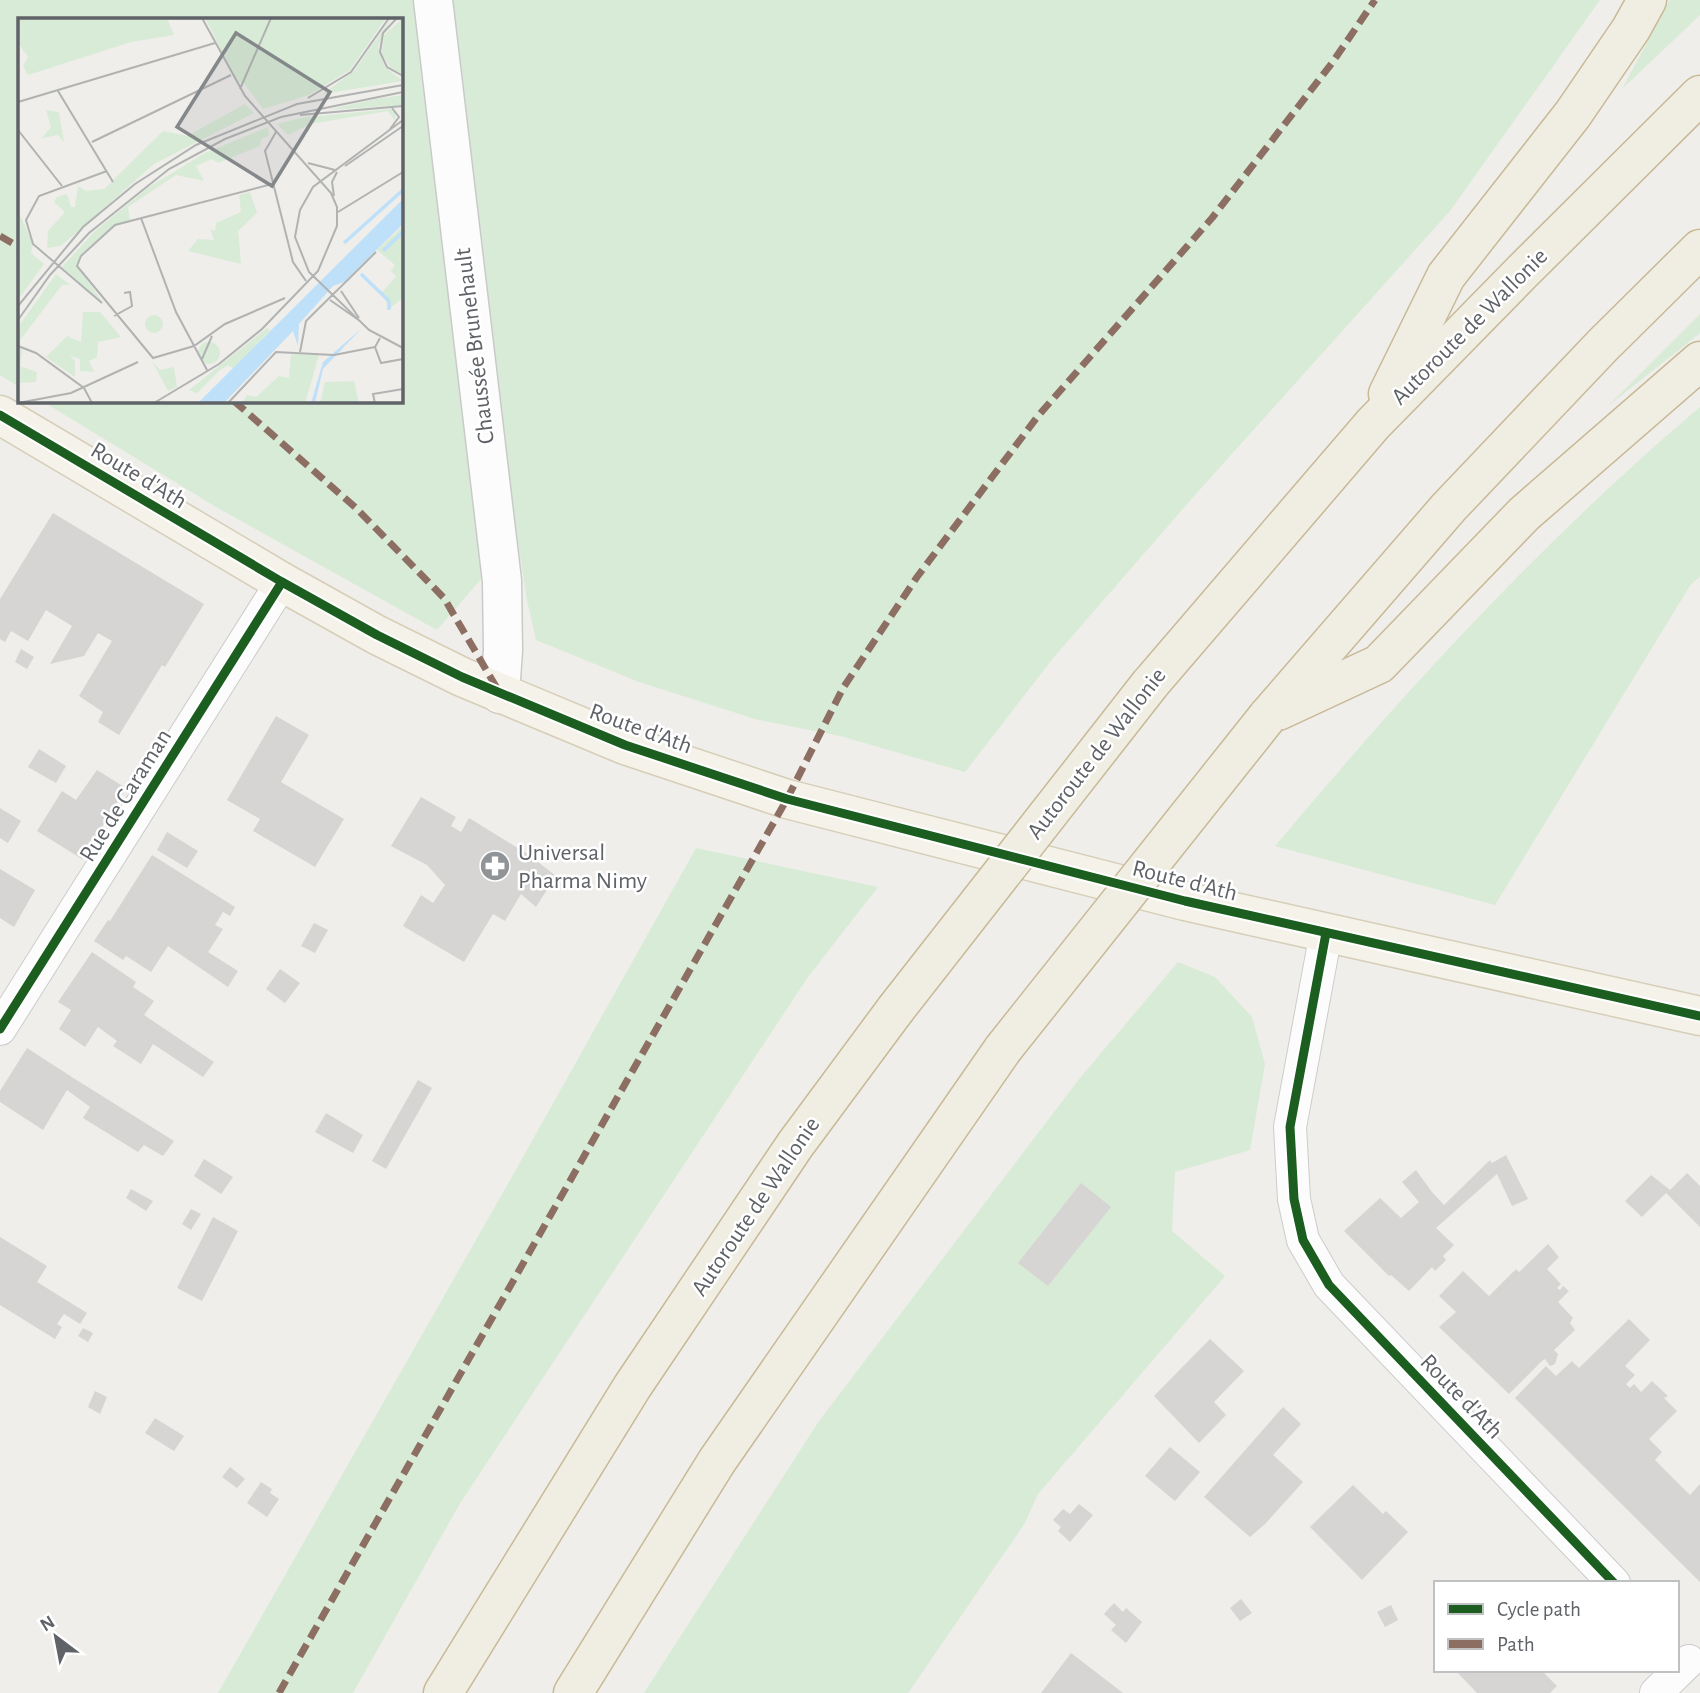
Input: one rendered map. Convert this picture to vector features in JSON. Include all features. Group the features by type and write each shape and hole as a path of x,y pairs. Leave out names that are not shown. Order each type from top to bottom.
{"highway":[{"path":"1373,424 1446,276 1573,114 1631,29 1647,0"},
{"name":"Autoroute de Wallonie","path":"443,1693 632,1387 795,1145 895,1010 1150,684 1373,424 1700,95"},
{"path":"573,1693 717,1461 1003,1049 1267,717 1449,507 1603,345 1700,249"},
{"path":"1267,717 1379,664 1524,514 1700,361"}],"main road":[{"name":"Chaussée Brunehault","path":"433,0 502,581 503,650 500,694"},
{"name":"Route d'Ath","path":"0,415 282,582 377,635 500,694 625,745 787,799 1185,901 1700,1016"}],"street":[{"name":"Rue de Caraman","path":"0,1029 282,582"},
{"name":"Route d'Ath","path":"1326,933 1290,1127 1294,1199 1303,1240 1329,1285 1612,1581"},
{"path":"1656,1693 1677,1672"}],"green space":[{"path":"0,0 1600,0 1450,211 1195,495 1054,657 965,772 840,736 755,719 639,682 536,640 527,600 435,16 482,578 437,630 216,507 44,402 402,402 402,18 18,18 18,386 0,375"},
{"path":"1670,0 1700,0 1700,15 1622,89"},
{"path":"1700,314 1700,333 1608,406"},
{"path":"1700,407 1700,577 1691,584 1495,905 1275,846 1426,673 1531,563"},
{"path":"696,848 878,887 808,977 459,1505 353,1693 218,1693 509,1182"},
{"path":"1178,962 1215,977 1252,1017 1265,1064 1250,1150 1175,1172 1172,1231 1225,1276 1038,1494 1025,1523 908,1693 644,1693 819,1421 1080,1078"}],"building":[{"path":"53,513 204,604 119,735 98,722 103,712 79,696 112,641 98,633 84,656 50,664 72,626 46,610 28,641 11,631 5,642 0,639 0,599"},
{"path":"21,649 34,657 27,669 15,662"},
{"path":"276,716 309,735 281,782 344,819 315,867 253,831 260,819 227,800"},
{"path":"39,749 66,766 56,783 28,767"},
{"path":"97,770 126,788 82,859 37,831 62,791 76,800"},
{"path":"421,797 456,817 451,826 461,832 469,818 529,855 556,876 536,907 521,894 505,921 493,914 464,962 403,926 421,895 433,903 445,885 427,865 391,846"},
{"path":"0,808 21,821 8,843 0,838"},
{"path":"167,832 198,851 187,868 157,850"},
{"path":"152,855 235,907 230,916 223,912 215,925 223,929 208,952 238,971 228,987 168,946 151,972 126,956 123,960 94,941"},
{"path":"0,869 35,890 14,927 0,918"},
{"path":"314,923 328,930 315,953 301,946"},
{"path":"92,952 136,982 133,987 154,1001 144,1015 214,1062 203,1077 153,1044 141,1064 113,1046 117,1041 98,1027 85,1047 59,1029 71,1010 58,1002"},
{"path":"280,969 300,983 285,1003 266,989"},
{"path":"27,1048 174,1141 163,1156 144,1145 138,1152 83,1118 90,1107 67,1090 43,1130 0,1102 0,1091"},
{"path":"418,1080 432,1088 386,1169 372,1161"},
{"path":"326,1113 363,1135 353,1153 315,1132"},
{"path":"1506,1155 1528,1199 1512,1206 1497,1174 1436,1228 1454,1245 1443,1256 1446,1260 1435,1271 1432,1267 1409,1291 1389,1276 1344,1231 1380,1198 1401,1218 1419,1202 1402,1182 1416,1170 1444,1205 1490,1160 1492,1163"},
{"path":"204,1159 233,1177 221,1194 194,1176"},
{"path":"1687,1173 1700,1186 1700,1227 1666,1193 1642,1217 1625,1201 1651,1175 1670,1190"},
{"path":"1081,1183 1111,1207 1048,1286 1018,1263"},
{"path":"131,1189 153,1201 146,1211 126,1198"},
{"path":"191,1209 201,1214 191,1230 182,1224"},
{"path":"213,1217 238,1231 202,1301 177,1288"},
{"path":"0,1237 47,1266 37,1282 87,1313 80,1324 64,1314 57,1324 62,1327 55,1339 0,1305"},
{"path":"1548,1244 1559,1257 1547,1269 1561,1284 1557,1288 1560,1290 1563,1286 1569,1291 1558,1302 1573,1318 1570,1323 1575,1330 1554,1350 1558,1354 1555,1364 1550,1366 1545,1359 1509,1394 1439,1327 1456,1312 1439,1296 1463,1271 1489,1296 1516,1269 1519,1272"},
{"path":"1629,1319 1650,1340 1625,1366 1635,1375 1626,1384 1630,1388 1634,1384 1641,1392 1652,1381 1668,1396 1664,1398 1677,1411 1649,1439 1662,1452 1655,1460 1690,1495 1700,1484 1700,1582 1515,1398 1546,1366 1556,1376 1572,1361 1579,1368"},
{"path":"83,1328 93,1333 88,1342 78,1336"},
{"path":"1210,1339 1244,1371 1214,1402 1226,1415 1199,1443 1154,1396"},
{"path":"95,1391 107,1397 100,1414 88,1407"},
{"path":"1283,1407 1301,1424 1273,1455 1303,1482 1250,1537 1204,1497"},
{"path":"155,1418 184,1436 174,1451 145,1433"},
{"path":"1170,1447 1200,1472 1175,1501 1145,1476"},
{"path":"230,1467 245,1479 237,1488 222,1477"},
{"path":"261,1482 272,1489 270,1493 279,1499 267,1517 247,1503"},
{"path":"1353,1485 1383,1514 1386,1511 1408,1532 1362,1580 1310,1527"},
{"path":"1079,1504 1093,1515 1070,1542 1058,1531 1061,1527 1053,1520 1063,1509 1070,1514"},
{"path":"1241,1599 1252,1613 1240,1621 1230,1608"},
{"path":"1114,1603 1123,1612 1126,1608 1142,1622 1126,1643 1111,1630 1116,1625 1104,1614"},
{"path":"1391,1605 1398,1620 1385,1627 1377,1612"},
{"path":"1071,1653 1123,1693 1041,1693"},
{"path":"1457,1672 1543,1672 1557,1686 1550,1693 1477,1693"}],"marked path":[{"path":"279,1693 787,799 843,688 917,577 1038,416 1212,218 1332,63 1375,0"},
{"path":"0,236 18,246"},
{"path":"235,402 356,508 444,598 498,690"}],"cycle path":[{"path":"0,415 282,582 377,635 462,677 625,745 787,799 1185,901 1700,1016"},
{"path":"0,1029 282,582"},
{"path":"1326,933 1290,1127 1294,1199 1303,1240 1329,1285 1612,1581"}],"place":[{"name":"Universal Pharma Nimy","path":"495,866"}]}
